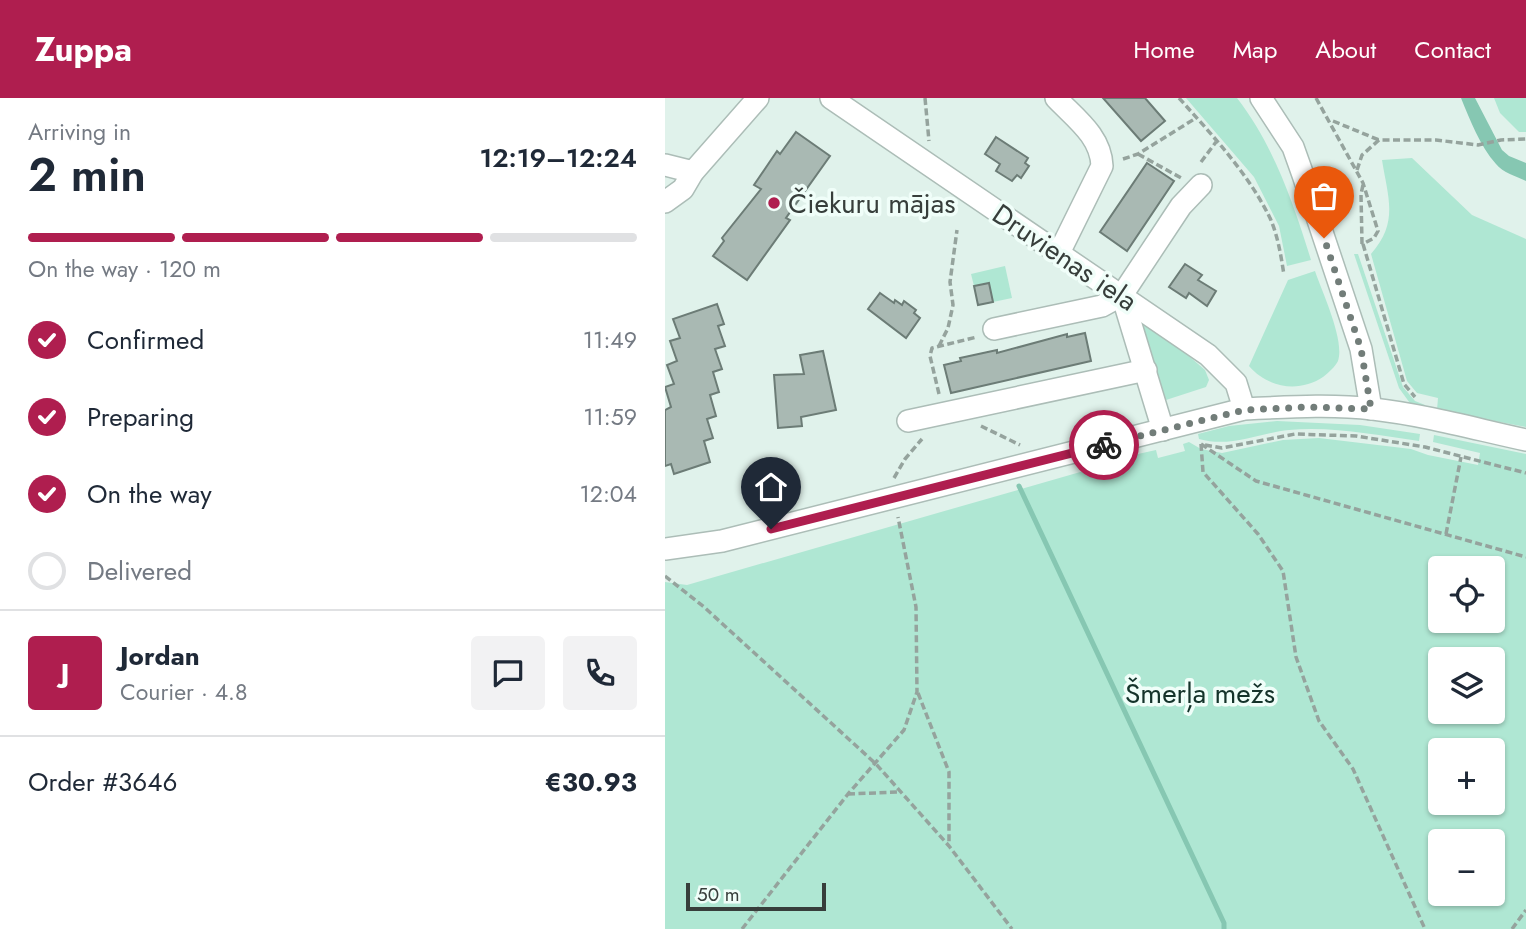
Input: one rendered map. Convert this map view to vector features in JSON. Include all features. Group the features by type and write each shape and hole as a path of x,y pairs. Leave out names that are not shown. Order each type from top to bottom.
{"street":[{"path":"665,202 683,188 692,173 758,98"},
{"name":"Druvienas iela","path":"832,98 1217,362 1235,383 1244,410"},
{"path":"1056,98 1093,136 1102,152 1102,166 1059,253"},
{"path":"1261,98 1293,147 1303,175 1361,349 1371,409"},
{"path":"665,164 692,173"},
{"path":"994,329 1102,306 1122,295 1194,183"},
{"path":"1122,295 1163,430"},
{"path":"908,421 1146,370"},
{"path":"665,549 722,541 894,489 1244,410 1308,407 1371,409 1429,418 1526,440"}],"path":[{"path":"925,98 931,165"},
{"path":"1179,98 1244,174 1270,219 1279,244 1284,275"},
{"path":"1316,98 1363,183 1378,231 1374,238 1363,244"},
{"path":"1123,159 1138,154 1196,118"},
{"path":"1331,121 1380,140 1436,140 1478,145 1501,140 1526,139"},
{"path":"1357,170 1362,155 1380,140"},
{"path":"1201,162 1216,142"},
{"path":"1138,154 1194,183"},
{"path":"1363,183 1363,244 1404,384 1416,397 1424,399"},
{"path":"939,346 948,328 953,305 950,282 957,230"},
{"path":"994,329 981,336 932,348 930,356 948,413 1020,445"},
{"path":"742,929 848,794 904,730 917,692 916,607 894,489 905,459 948,413"},
{"path":"1201,444 1222,448 1295,434 1356,436 1425,447 1526,473"},
{"path":"1191,437 1256,481 1526,557"},
{"path":"1201,444 1203,471 1258,534 1283,571 1296,657 1319,721 1353,769 1425,929"},
{"path":"1446,534 1461,457"},
{"path":"665,576 704,607 876,764 949,846 1011,929"},
{"path":"917,692 949,772 949,846"},
{"path":"848,794 899,792"},
{"path":"1512,929 1526,910"}],"green space":[{"path":"1186,98 1237,98 1272,155 1311,260 1287,266 1279,226 1254,177"},
{"path":"1494,98 1526,98 1526,132 1519,132 1500,113"},
{"path":"1412,158 1472,215 1526,239 1526,427 1437,410 1438,398 1417,393 1407,381 1371,254 1380,242 1388,220 1389,198 1382,160"},
{"path":"1354,254 1358,254 1403,387 1415,401 1425,405 1425,408 1412,406 1399,388"},
{"path":"1005,266 1012,298 993,302 974,286 971,274"},
{"path":"1315,271 1336,329 1338,361 1327,374 1314,382 1294,386 1274,383 1249,366 1288,280"},
{"path":"1140,318 1146,319 1205,370 1209,380 1206,387 1166,400 1160,395 1137,326"},
{"path":"1277,421 1360,425 1420,434 1419,441 1354,432 1305,429 1222,442 1199,439 1198,434 1229,426"},
{"name":"Šmerļa mežs","path":"1434,435 1526,454 1526,929 665,929 665,582 687,585 1115,462 1113,456 1125,453 1129,456 1156,450 1158,458 1185,451 1183,444 1189,442 1201,449 1222,453 1283,440 1319,438 1411,449 1478,465 1480,453 1433,442"}],"shaded area":[{"path":"1461,98 1475,98 1502,150 1526,163 1526,181 1502,170 1490,157"}],"building":[{"path":"1103,98 1145,98 1165,121 1141,141"},
{"name":"Čiekuru mājas","path":"796,132 830,156 786,218 790,220 747,280 713,256 724,241 722,238 761,189 754,185 777,151 780,154"},
{"path":"996,137 1028,158 1025,163 1029,166 1021,178 1017,175 1012,181 996,171 1000,164 985,154"},
{"path":"1147,163 1174,181 1127,251 1100,232"},
{"path":"1185,264 1202,275 1198,280 1216,291 1207,306 1189,293 1186,298 1169,287"},
{"path":"989,283 993,302 978,305 974,286"},
{"path":"880,293 894,303 895,300 902,305 904,301 916,310 914,313 920,318 906,338 868,309"},
{"path":"717,304 724,324 718,326 725,346 715,349 722,369 713,372 719,392 710,395 716,416 707,419 713,438 704,441 710,462 674,474 671,464 665,466 665,410 671,407 665,387 674,384 667,365 677,361 670,341 680,338 673,319"},
{"path":"1085,333 1091,361 951,393 944,365 961,361 960,358 997,350 997,353 1067,334 1067,337"},
{"path":"823,351 836,410 801,417 802,426 778,428 774,375 804,374 800,355"}],"waterway":[{"path":"1019,486 1224,923 1224,929"}],"way so far":[{"path":"1104,445 1244,410 1308,407 1371,409 1361,349 1324,238"}],"place":[{"name":"Čiekuru mājas","path":"774,203"}],"route":[{"path":"771,529 1104,445"}]}
